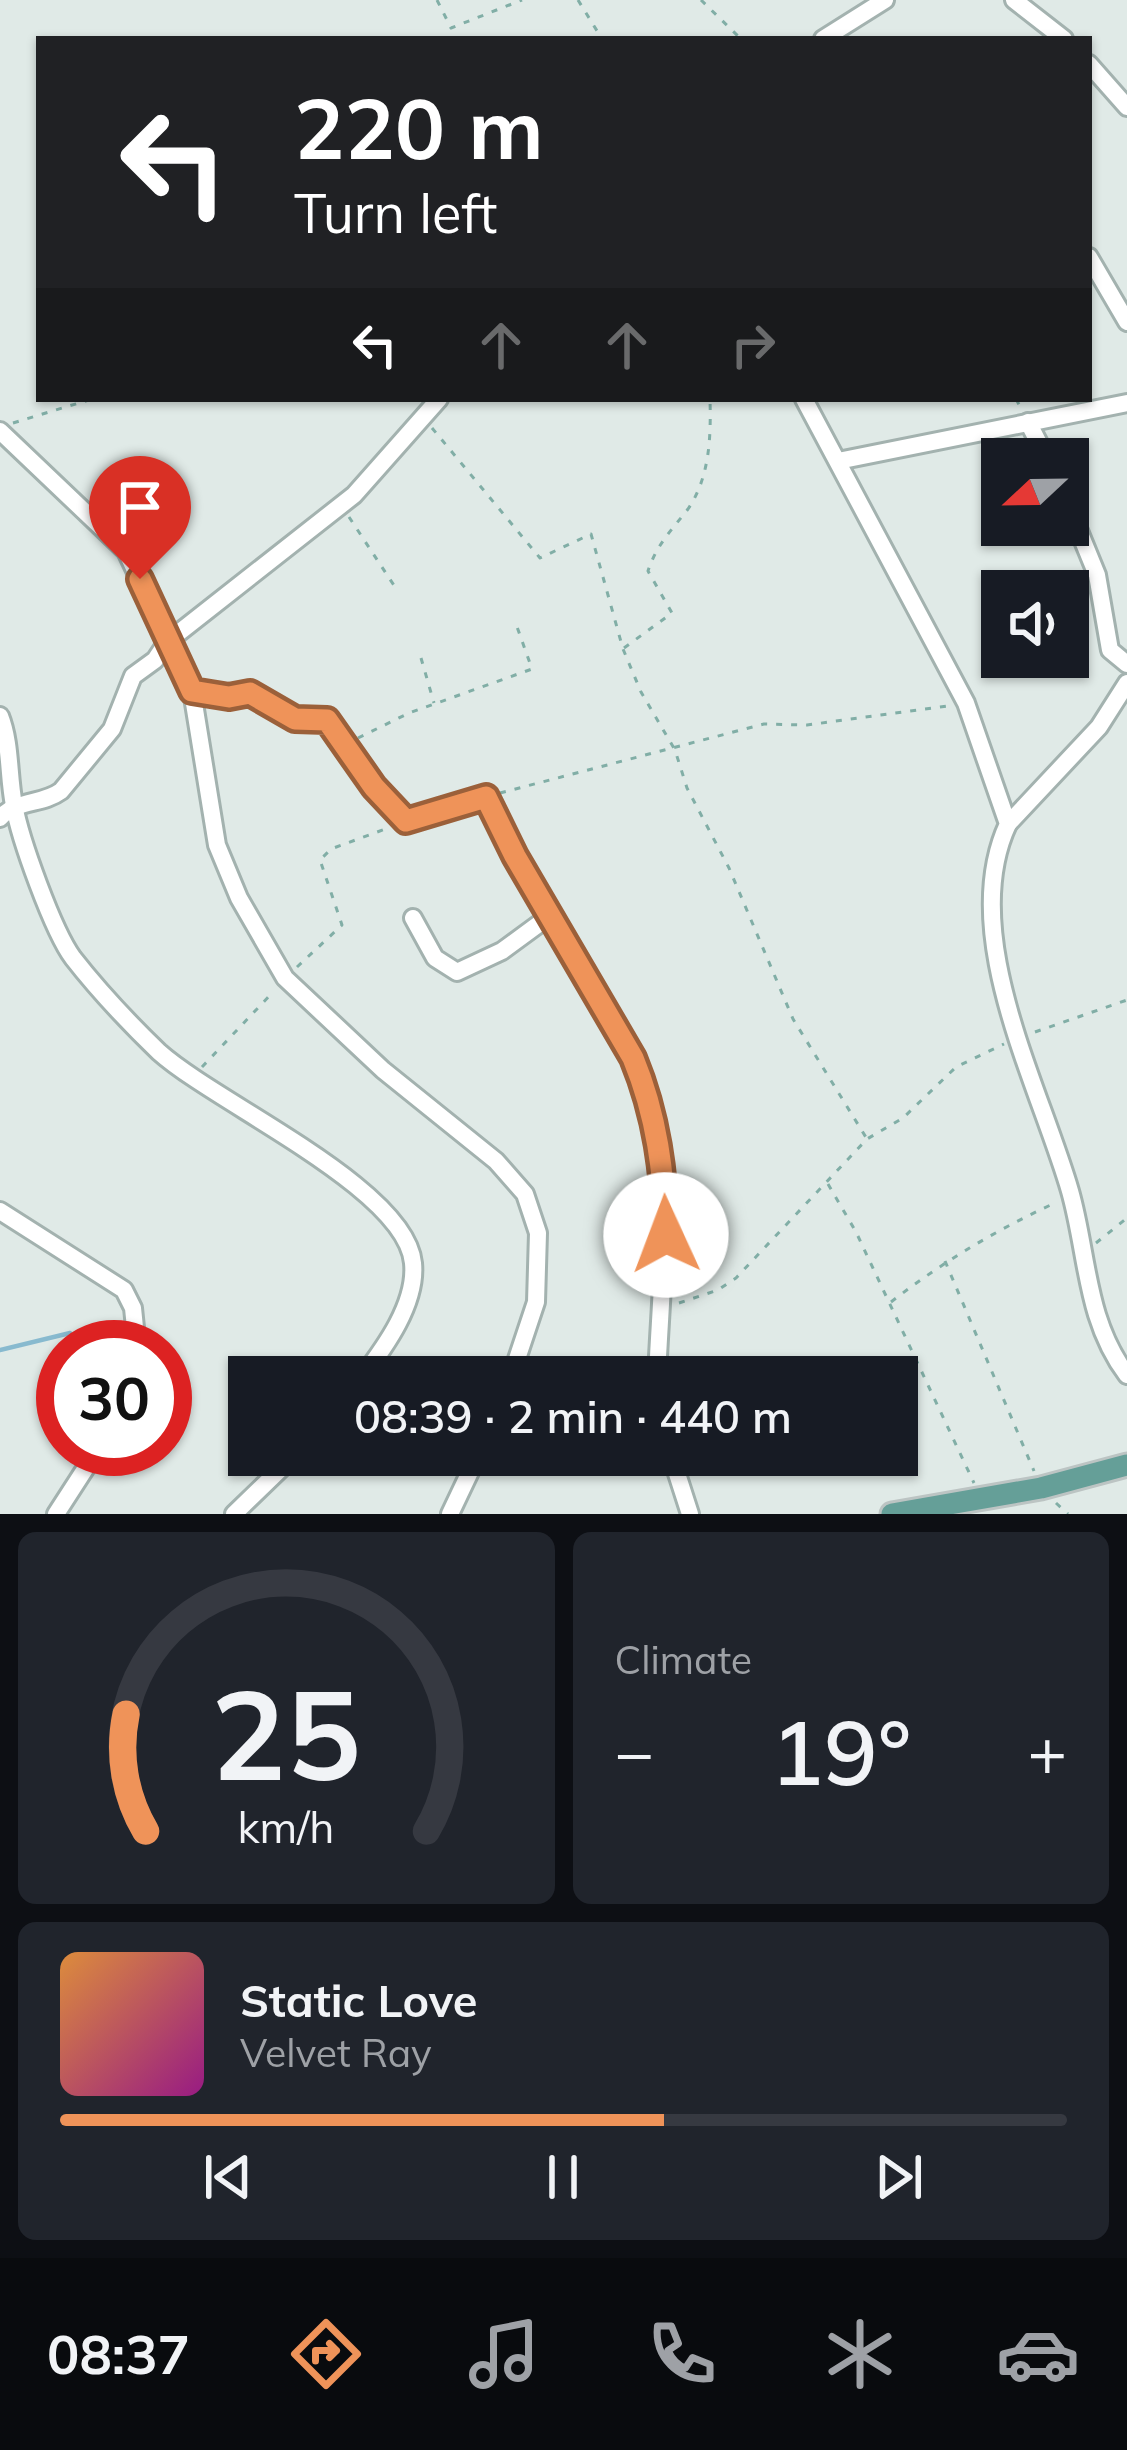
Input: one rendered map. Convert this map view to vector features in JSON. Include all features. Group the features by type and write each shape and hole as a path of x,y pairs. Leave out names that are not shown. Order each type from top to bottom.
{"main road":[{"path":"892,1514 982,1501 1127,1465"}],"street":[{"path":"844,35 885,0"},
{"path":"1014,0 1060,36"},
{"path":"1092,67 1127,107"},
{"path":"1092,261 1127,322"},
{"path":"7,812 52,798 61,790 112,729 133,676 155,660 167,642 342,505 436,402"},
{"path":"806,402 967,703 1008,824"},
{"path":"838,460 1127,403"},
{"path":"1028,422 1036,438"},
{"path":"0,429 126,550 192,691 217,845 239,898 285,978 367,1055 496,1161 526,1194 538,1233 536,1302 519,1356"},
{"path":"1085,546 1097,575 1110,650 1127,664"},
{"path":"1127,683 1099,727 1008,824 994,854 995,928 1017,1039 1072,1196 1094,1311 1127,1375"},
{"path":"192,691 229,697 250,693 295,719 327,720 374,787 406,821 486,797 633,1058 647,1094 663,1164 666,1235 658,1356"},
{"path":"0,716 7,812 70,954 160,1052 360,1185 405,1236 413,1262 410,1295 378,1356"},
{"path":"413,918 435,958 457,972 502,951 550,915"},
{"path":"0,1211 124,1290 135,1320"},
{"path":"56,1514 81,1476"},
{"path":"234,1514 274,1476"},
{"path":"451,1514 468,1476"},
{"path":"677,1476 690,1514"}],"path":[{"path":"437,0 452,28 522,0"},
{"path":"578,0 600,36"},
{"path":"701,0 738,36"},
{"path":"0,429 83,402"},
{"path":"622,649 672,613 648,572 658,542 688,507 703,478 710,402"},
{"path":"421,419 446,442 540,558 591,534 622,649 675,751 687,788 729,868 793,1019 867,1139"},
{"path":"342,505 397,590"},
{"path":"346,744 532,669 516,624"},
{"path":"421,658 435,705"},
{"path":"486,797 764,724 807,725 967,703"},
{"path":"193,1076 285,978 342,926 320,860 331,849 406,821"},
{"path":"660,1308 718,1290 736,1278 867,1139 903,1118 956,1066 1127,1000"},
{"path":"826,1182 890,1303 982,1501"},
{"path":"890,1303 944,1261 1001,1227 1072,1196"},
{"path":"1081,1255 1127,1218"},
{"path":"944,1261 1041,1488 1068,1514"}],"waterway":[{"path":"0,1350 36,1341"}],"route":[{"path":"140,579 192,691 229,697 250,693 295,719 327,720 374,787 406,821 486,797 515,856 633,1058 647,1094 663,1164 666,1235"}]}
